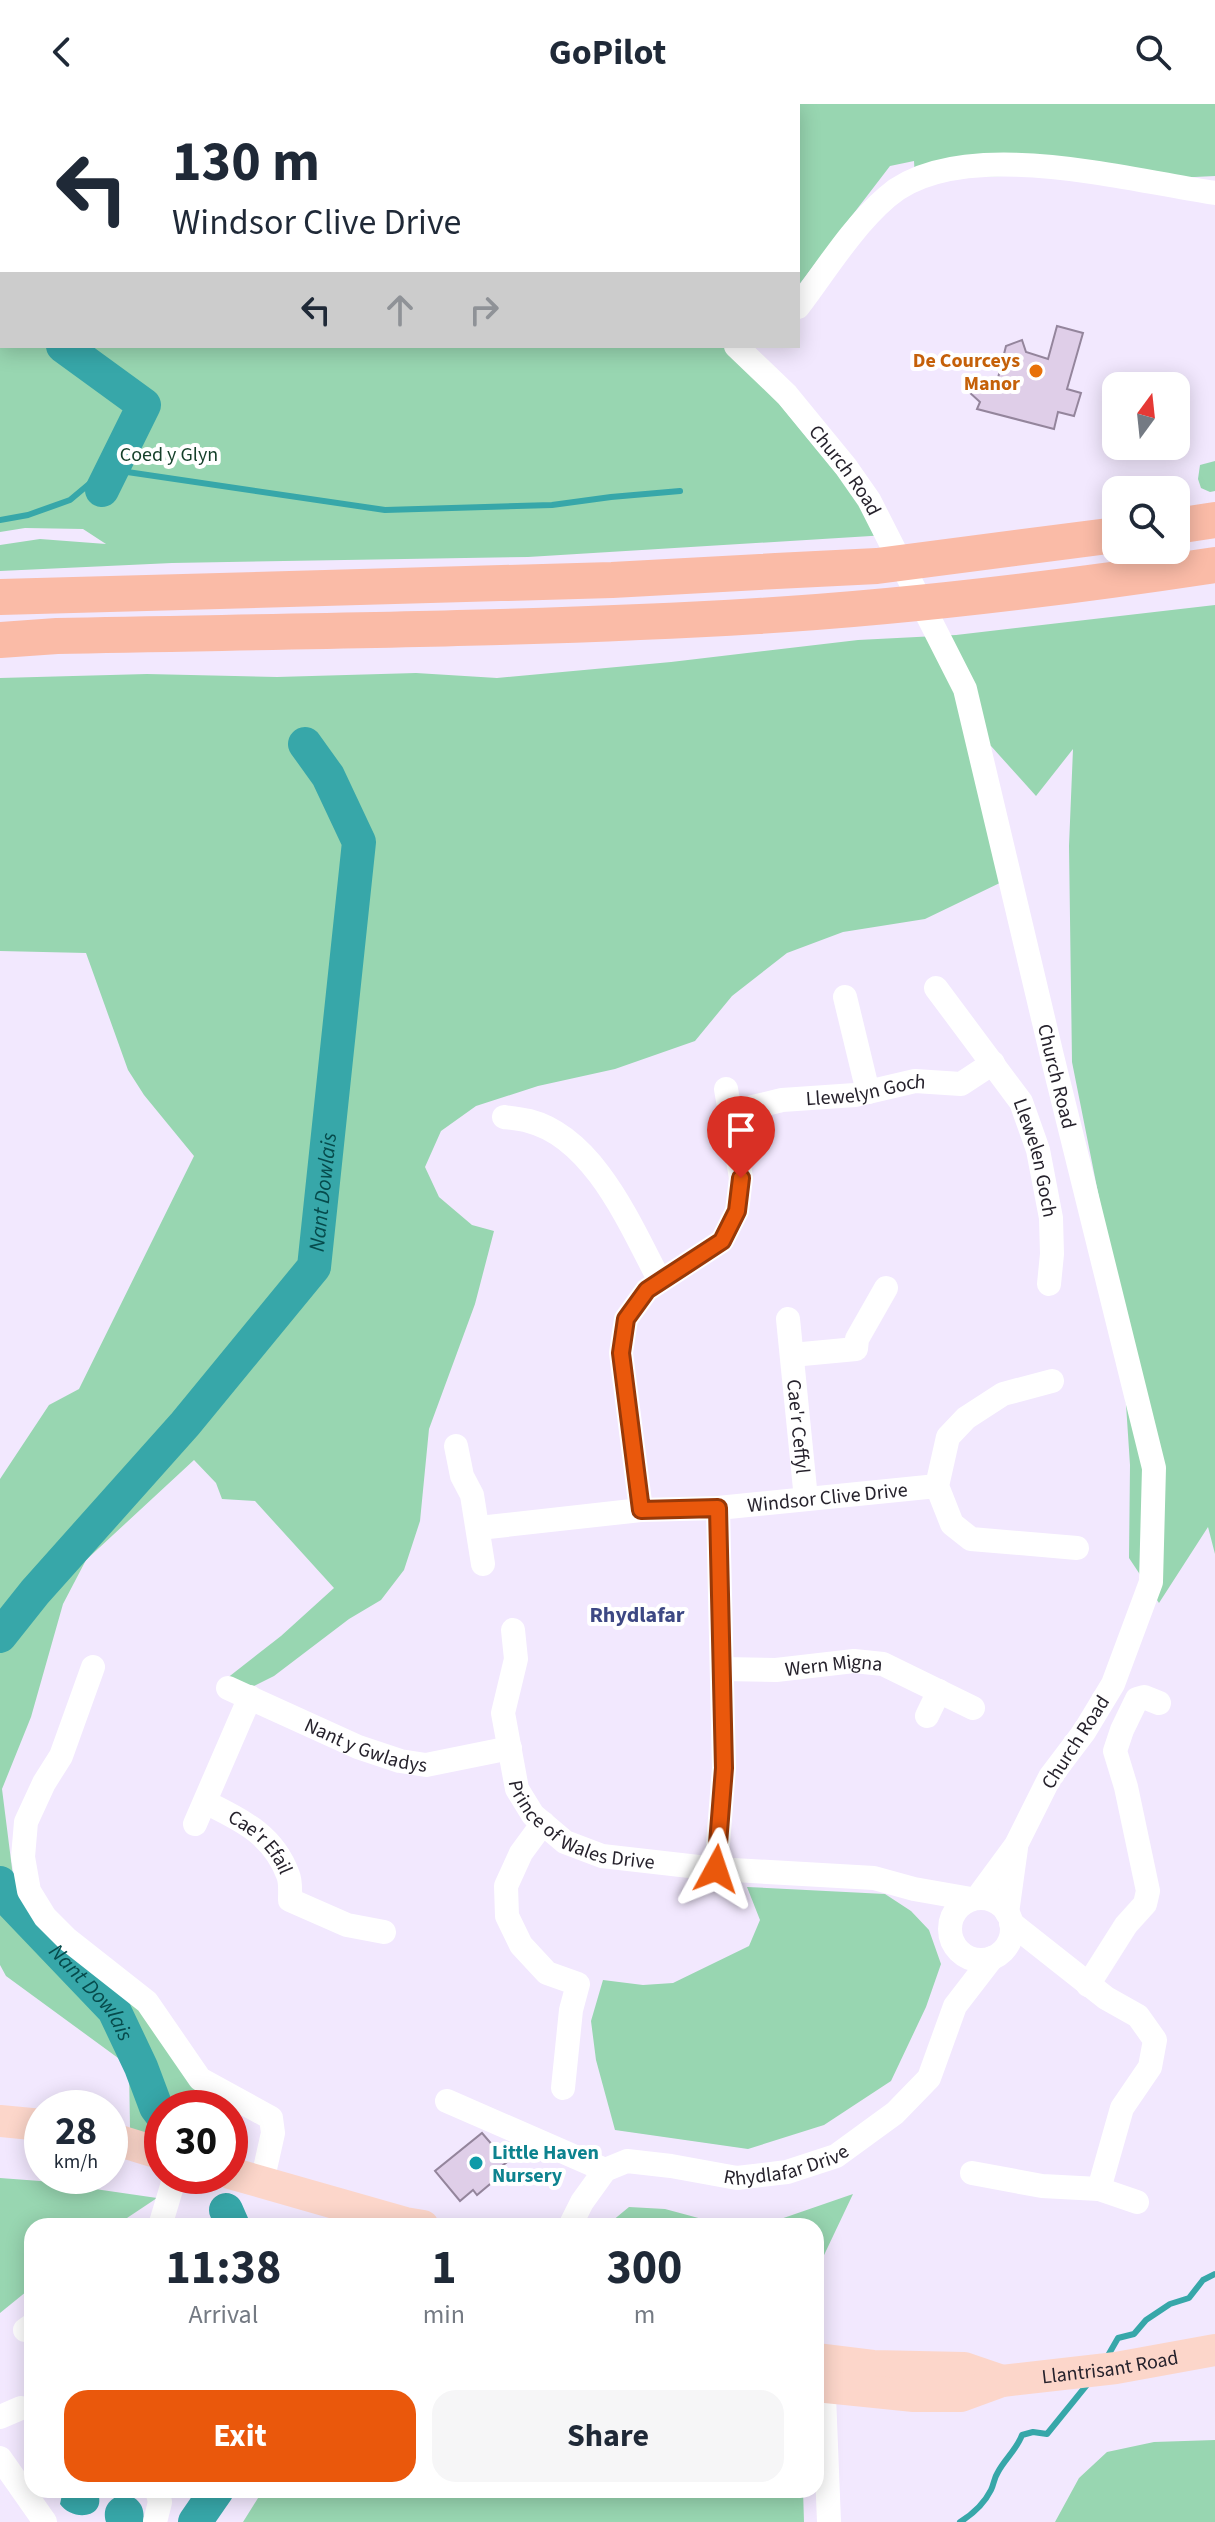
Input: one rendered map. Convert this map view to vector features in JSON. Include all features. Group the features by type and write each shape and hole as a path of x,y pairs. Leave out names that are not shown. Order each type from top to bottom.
{"highway":[{"path":"1190,524 1215,520"},
{"path":"0,597 612,580 877,566 1102,537"},
{"path":"0,640 57,636 602,624 759,616 1069,587 1215,565"}],"main road":[{"path":"0,2121 24,2123"},
{"path":"248,2178 388,2218"},
{"name":"Llantrisant Road","path":"824,2374 914,2396 961,2396 1002,2381 1081,2374 1215,2350"}],"street":[{"path":"800,304 866,218 889,195 915,179 940,170 967,165 1014,165 1124,177 1215,193"},
{"name":"Church Road","path":"761,354 787,395 869,500 965,689 1154,1468 1151,1582 1113,1684 1084,1732 1050,1777 1016,1845 974,1899"},
{"name":"Llewelen Goch","path":"936,988 1021,1102 1038,1150 1051,1218 1049,1284"},
{"path":"845,997 868,1092"},
{"name":"Llewelyn Goch","path":"641,1510 621,1353 626,1319 647,1290 722,1241 737,1211 741,1178 729,1100 782,1100 868,1092 915,1081 961,1084 986,1054"},
{"path":"504,1117 530,1121 560,1136 593,1167 611,1188 660,1281"},
{"name":"Cae'r Ceffyl","path":"792,1355 856,1349 857,1339 886,1288"},
{"name":"Cae'r Ceffyl","path":"788,1319 806,1499"},
{"name":"Windsor Clive Drive","path":"1052,1381 1003,1394 966,1418 948,1437 937,1486 952,1524 971,1539 1077,1548"},
{"path":"456,1446 462,1476 472,1495 483,1564"},
{"name":"Windsor Clive Drive","path":"479,1528 641,1510 718,1508 937,1486"},
{"path":"716,1869 724,1768 718,1508"},
{"name":"Prince of Wales Drive","path":"513,1630 516,1659 503,1713 517,1789 533,1815 565,1842 602,1856 716,1869 874,1878 914,1889 974,1899"},
{"name":"Wern Migna","path":"722,1669 776,1670 854,1661 883,1664 973,1708"},
{"path":"93,1667 61,1756 26,1822 23,1857 29,1891 45,1917 67,1939 147,2002 200,2079 271,2118 273,2133 262,2182"},
{"path":"927,1716 939,1691"},
{"name":"Nant y Gwladys","path":"239,1693 358,1747 400,1761 426,1765 510,1748"},
{"name":"Cae'r Efail","path":"239,1693 200,1813 239,1819 266,1837 289,1877 290,1900 347,1925 384,1932"},
{"path":"1088,1985 1126,1925 1145,1904 1148,1891 1126,1787 1115,1751 1137,1699 1144,1697 1159,1703"},
{"path":"543,1823 521,1853 506,1886 507,1916 521,1945 547,1973 578,1984 571,2010 563,2088"},
{"name":"Church Road","path":"1009,1918 1016,1845"},
{"path":"914,1889 960,1952 969,1958 982,1960 997,1955 1060,1963"},
{"path":"951,1938 950,1921 955,1911 974,1899 992,1900 1060,1963 1106,1998 1138,2016 1155,2040 1150,2067 1122,2108 1099,2189"},
{"path":"997,1955 1008,1944 1009,1918"},
{"name":"Rhydlafar Drive","path":"951,1938 955,2006"},
{"name":"Rhydlafar Drive","path":"605,2170 627,2161 737,2178 787,2172 836,2156 895,2113 929,2078 955,2006 997,1955"},
{"path":"447,2101 605,2170 574,2218"},
{"path":"972,2173 1042,2186 1099,2189 1137,2202"},
{"path":"162,2218 170,2194"},
{"path":"824,2448 829,2522"},
{"path":"0,2458 24,2492"},
{"path":"28,2498 45,2522"},
{"path":"155,2522 159,2498"}],"green space":[{"path":"800,104 1215,104 1215,176 1174,178 1095,173 915,179 914,161 890,166 800,283"},
{"name":"Coed y Glyn","path":"0,348 730,348 739,355 887,535 528,557 172,563 0,571 0,545 40,539 106,544 83,529 25,528 0,532"},
{"path":"1215,461 1215,491 1210,492 1201,488 1198,479 1200,465"},
{"path":"1215,605 1215,1554 1208,1527 1159,1603 1129,1558 1130,1465 1119,1298 1072,1062 1069,846 1073,749 1036,796 991,746 975,765 1006,880 925,919 843,932 787,953 732,996 695,1041 615,1069 538,1086 476,1106 441,1131 425,1167 439,1197 472,1225 494,1231 475,1304 429,1429 420,1521 404,1570 381,1600 349,1619 274,1676 238,1694 226,1679 281,1636 334,1588 255,1501 222,1499 216,1483 194,1460 86,1560 63,1604 31,1717 2,1789 15,1892 217,2090 144,2090 144,2132 130,2129 129,2066 6,1976 0,1965 0,1479 49,1405 79,1389 194,1156 144,1095 128,1070 86,953 0,951 0,678 416,673 497,678 858,640 956,635"},
{"path":"747,1887 885,1894 911,1911 929,1930 941,1964 926,2007 891,2081 824,2125 748,2149 615,2130 596,2060 591,2021 603,1980 643,1985 673,1983 749,1946 760,1920"},
{"path":"0,2178 24,2180 24,2194 128,2194 157,2198 127,2218 24,2218 24,2294 0,2313"},
{"path":"853,2194 824,2255 824,2218 783,2218"},
{"path":"629,2207 665,2209 698,2218 616,2218"},
{"path":"1215,2440 1215,2522 1055,2522 1079,2478 1107,2452 1154,2442"},
{"path":"258,2498 803,2498 804,2522 243,2522"}],"shaded area":[{"path":"61,2498 99,2500 98,2507 88,2515 73,2513 60,2504"},
{"path":"133,2498 140,2503 143,2522 106,2522 105,2512 113,2499"}],"building":[{"name":"De Courceys Manor","path":"1057,326 1083,333 1067,389 1081,393 1074,416 1058,412 1054,429 977,409 980,402 969,392 984,387 985,383 996,386 1006,346 1022,340 1026,352 1048,359"},
{"name":"Little Haven Nursery","path":"482,2133 507,2162 492,2174 496,2179 477,2195 473,2190 460,2201 435,2171"}],"waterway":[{"path":"66,348 144,405 102,490"},
{"path":"0,520 28,515 70,500 107,469 385,510 552,505 680,491"},
{"name":"Nant Dowlais","path":"0,1636 35,1592 185,1424 314,1267 359,842 328,776 305,744"},
{"name":"Nant Dowlais","path":"0,1883 6,1897 114,2010 150,2090"},
{"name":"Nant Dowlais","path":"226,2210 230,2218"},
{"path":"1106,2359 1118,2338 1134,2334 1146,2320 1170,2304 1189,2298 1203,2280 1215,2274"},
{"path":"960,2522 985,2500 997,2474 1022,2435 1033,2432 1047,2434 1090,2381"},
{"name":"Nant Dowlais","path":"195,2522 212,2498"}],"place":[{"name":"De Courceys Manor","path":"1036,371"},
{"name":"Little Haven Nursery","path":"476,2163"}],"district":[{"name":"Rhydlafar","path":"637,1614"}],"route":[{"path":"716,1869 724,1768 718,1508 641,1510 621,1353 626,1319 647,1290 722,1241 737,1211 741,1178"}]}
